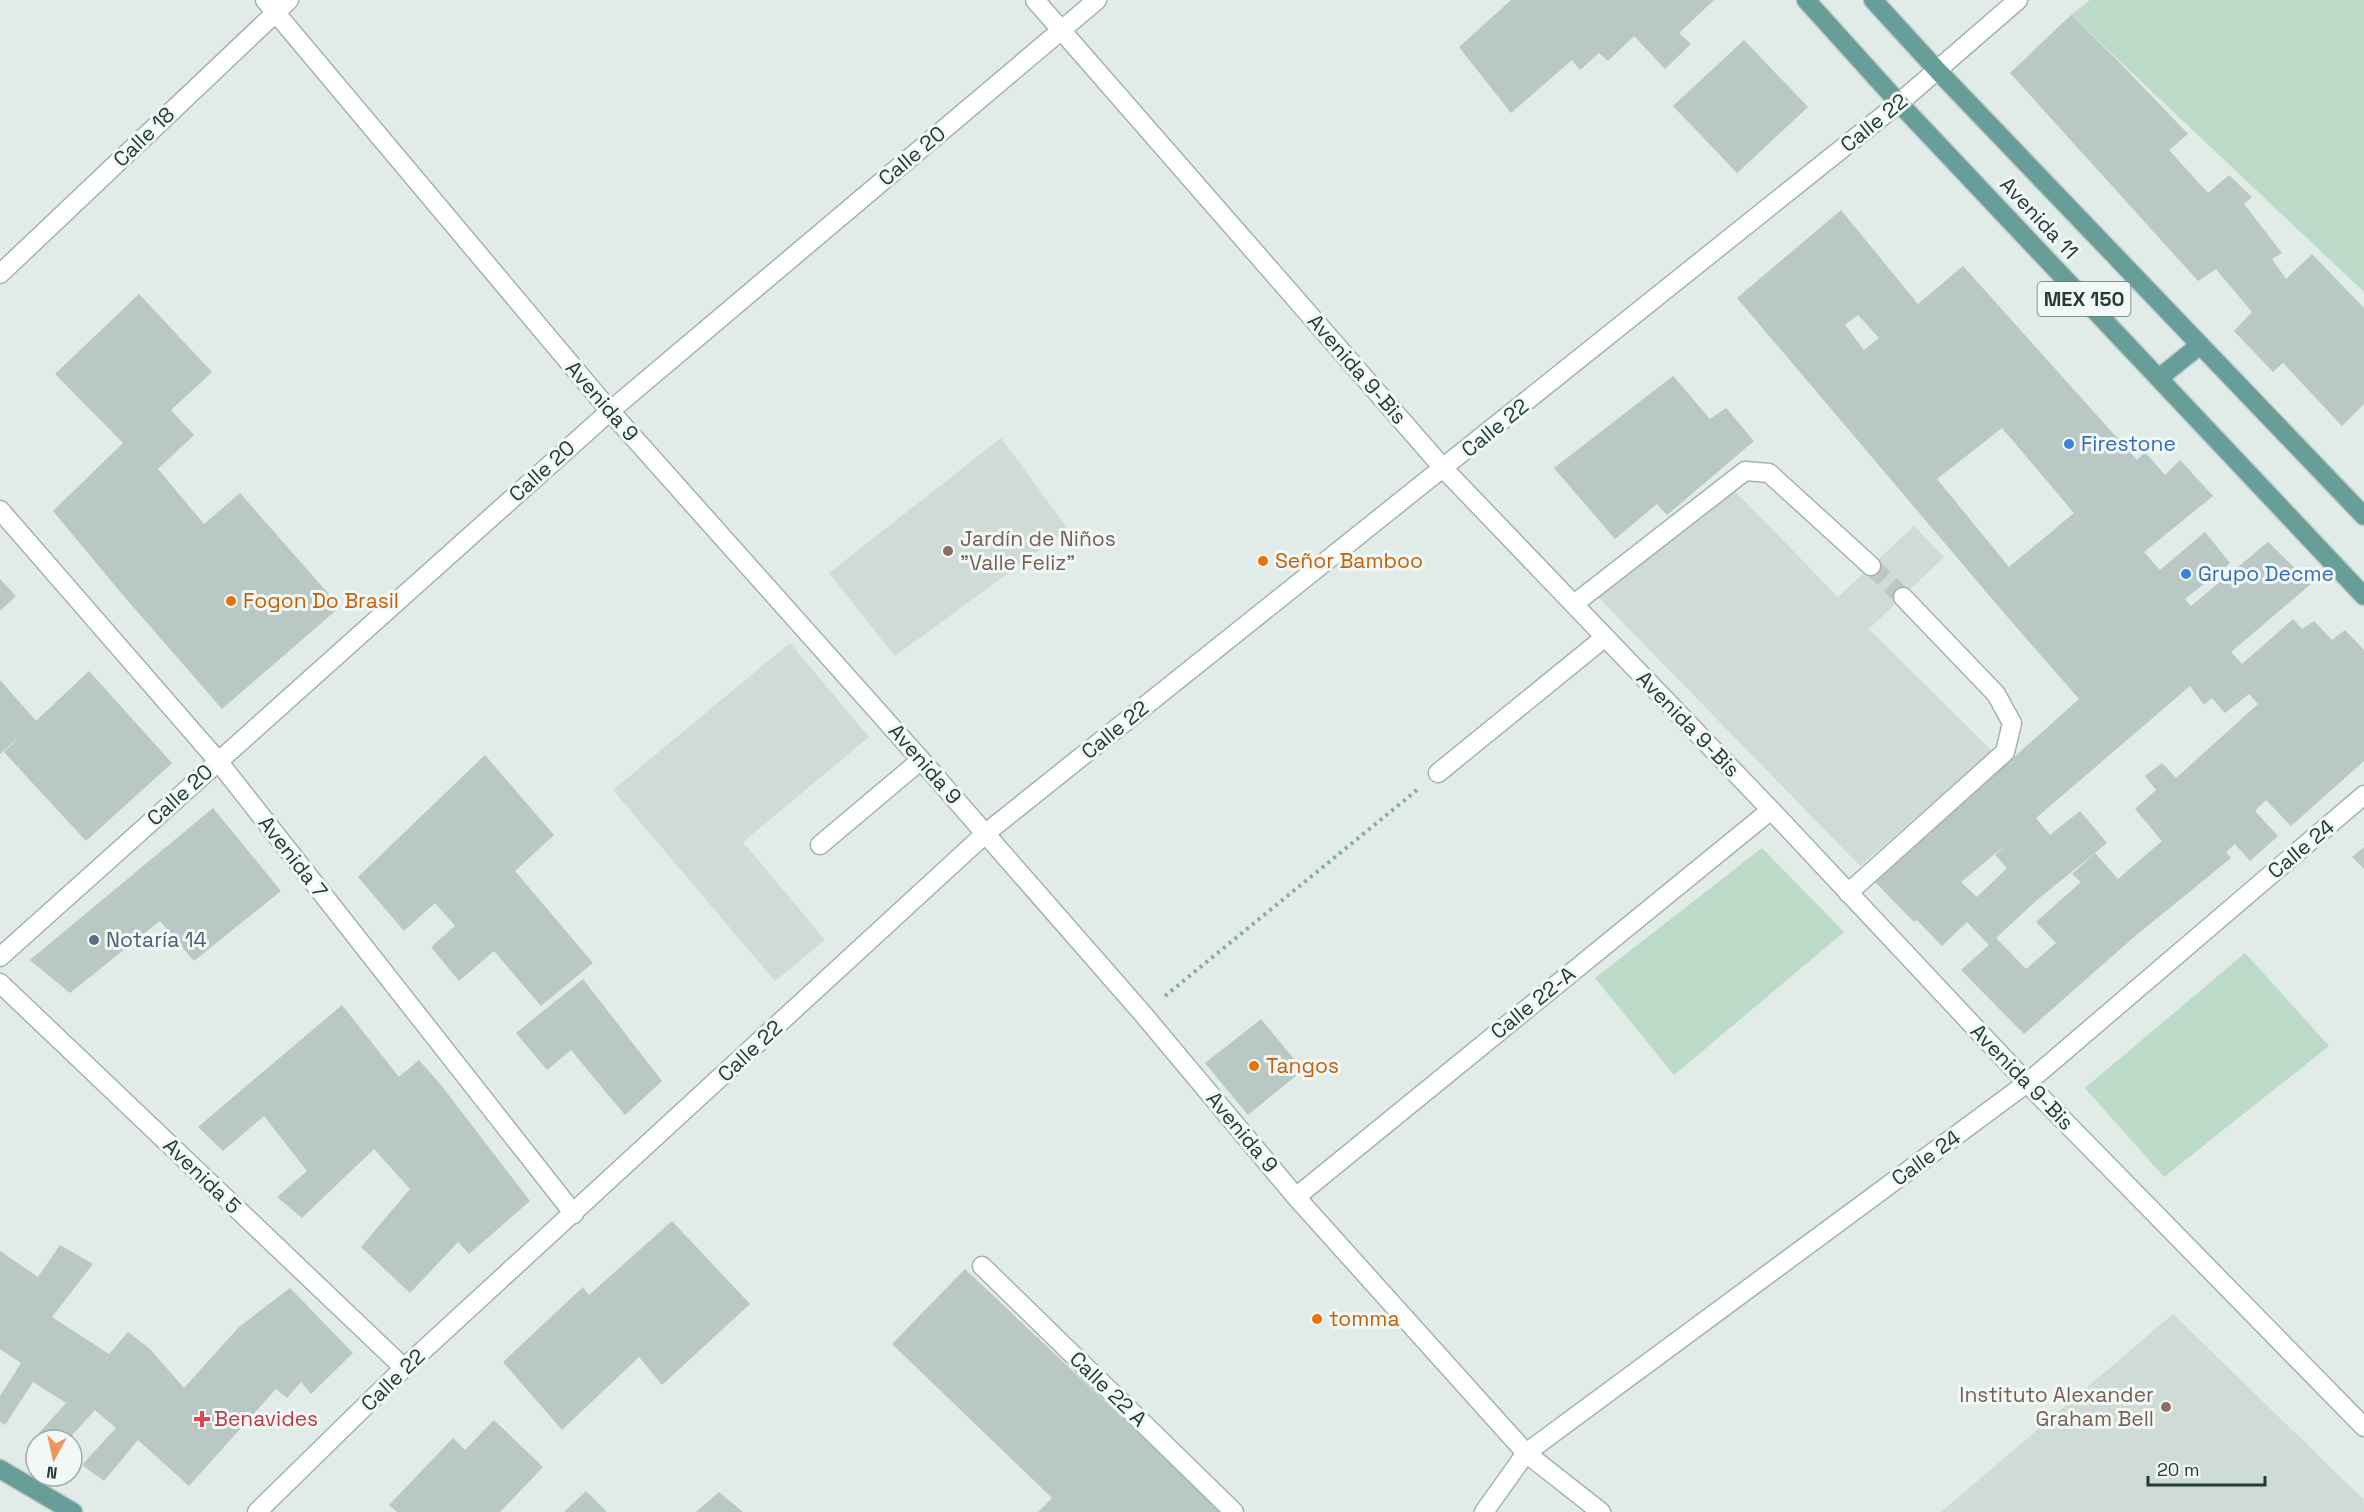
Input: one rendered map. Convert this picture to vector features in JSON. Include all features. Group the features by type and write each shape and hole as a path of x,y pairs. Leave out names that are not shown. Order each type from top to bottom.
{"main road":[{"name":"Avenida 11","path":"1806,0 1899,103 2364,596"},
{"name":"Avenida 11","path":"1873,0 1938,71 2364,516"},
{"path":"2159,378 2200,345"},
{"path":"0,1469 73,1512"}],"street":[{"name":"Avenida 9-Bis","path":"1035,0 1444,469 1771,810 2027,1083 2364,1427"},
{"name":"Calle 20","path":"0,957 609,411 1097,0"},
{"name":"Calle 22","path":"257,1512 404,1368 986,833 1899,103 2018,0"},
{"name":"Calle 18","path":"0,274 276,4"},
{"name":"Avenida 9","path":"276,4 609,411 986,833 1143,1014 1296,1197 1526,1453 1600,1512"},
{"path":"1574,604 1745,471 1769,473 1871,566"},
{"name":"Avenida 7","path":"0,510 218,761 574,1214"},
{"path":"1848,893 2005,752 2012,723 1996,694 1902,597"},
{"path":"1438,773 1604,638"},
{"path":"820,845 921,760"},
{"name":"Calle 24","path":"1484,1512 1526,1453 2027,1083 2364,795"},
{"name":"Calle 22-A","path":"1296,1197 1771,810"},
{"name":"Avenida 5","path":"0,983 404,1368"},
{"name":"Calle 22 A","path":"982,1266 1234,1512"}],"path":[{"path":"1143,1014 1438,773"}],"shaded area":[{"name":"Jardín de Niños \"Valle Feliz\"","path":"1001,438 1068,529 895,656 829,573"},
{"path":"1732,488 1838,597 1914,526 1944,557 1869,629 1992,751 1860,866 1596,595"},
{"path":"790,643 869,737 743,842 825,940 775,981 613,790"},
{"name":"Instituto Alexander Graham Bell","path":"2173,1314 2364,1500 2364,1512 1941,1512"}],"green space":[{"path":"2090,0 2364,0 2364,292 2071,15"},
{"path":"1762,848 1844,932 1674,1075 1595,978"},
{"path":"2245,953 2329,1046 2164,1177 2085,1088"}],"building":[{"path":"1511,0 1714,0 1679,33 1691,44 1665,69 1634,36 1608,61 1599,53 1580,70 1572,60 1511,113 1459,47"},
{"path":"2071,15 2188,134 2169,150 2208,193 2229,175 2252,197 2244,204 2282,253 2272,259 2286,279 2312,254 2364,308 2364,404 2342,426 2283,363 2273,372 2234,331 2252,312 2216,269 2198,281 2010,73"},
{"path":"1744,40 1808,107 1737,173 1673,106"},
{"path":"1841,210 1918,304 1963,266 2137,460 2145,452 2165,475 2180,460 2213,496 2144,552 2160,570 2205,532 2230,563 2185,599 2191,606 2268,542 2311,584 2231,652 2242,664 2293,619 2302,629 2314,621 2332,640 2345,630 2364,650 2364,761 2291,826 2266,800 2255,811 2278,836 2250,861 2235,844 2226,852 2231,858 2134,937 2024,1034 1961,970 1989,945 1967,922 1942,946 1917,920 1914,922 1875,882 2079,699 1737,298","holes":["1858,315 1879,338 1864,350 1845,325","2002,428 2074,513 2009,567 1937,479","2190,686 2204,705 2212,698 2225,713 2249,694 2258,704 2176,778 2162,763 2145,776 2156,790 2135,809 2162,841 2118,879 2095,853 2072,874 2081,882 2036,922 2056,943 2026,969 1996,938 2037,900 2107,843 2080,811 2050,835 2036,818","2008,843 1995,855 2007,868 1977,897 1961,882"]},
{"path":"139,294 212,372 171,410 194,435 158,469 204,524 240,493 340,607 222,709 53,511 123,443 55,374"},
{"path":"1673,376 1710,419 1726,408 1754,441 1667,515 1657,504 1615,539 1554,468"},
{"path":"0,579 16,596 0,611"},
{"path":"89,671 172,763 86,841 4,752 21,735 0,754 0,680 36,721"},
{"path":"485,755 554,835 515,871 593,963 541,1006 494,951 459,981 431,947 455,926 435,903 404,931 358,877"},
{"path":"213,808 281,891 194,961 160,921 70,993 30,960"},
{"path":"2364,847 2364,869 2352,857"},
{"path":"583,979 662,1081 625,1115 571,1050 547,1070 516,1033"},
{"path":"342,1005 399,1077 419,1060 441,1085 530,1201 469,1254 458,1242 410,1293 361,1247 410,1189 374,1149 302,1218 277,1197 307,1171 264,1116 223,1151 198,1127"},
{"name":"Tangos","path":"1261,1019 1303,1070 1248,1115 1205,1063"},
{"path":"672,1221 750,1304 662,1385 635,1352 639,1357 562,1430 503,1362 583,1287 589,1295"},
{"path":"60,1245 93,1264 52,1317 109,1354 128,1332 150,1349 184,1388 239,1327 290,1288 353,1353 311,1394 301,1382 287,1398 276,1389 189,1486 138,1440 104,1481 84,1466 84,1463 116,1428 95,1410 79,1428 44,1428 66,1403 33,1382 5,1425 0,1422 0,1396 21,1363 0,1349 0,1251 38,1277"},
{"path":"965,1269 1219,1512 1038,1512 1052,1498 892,1344"},
{"path":"494,1420 543,1467 500,1512 397,1512 389,1505 453,1438 465,1450"},
{"path":"586,1491 607,1512 564,1512"},
{"path":"719,1492 743,1512 696,1512"}],"tunnel":[{"path":"1871,566 1903,597"}],"place":[{"name":"Firestone","path":"2069,444"},
{"name":"Jardín de Niños \"Valle Feliz\"","path":"948,551"},
{"name":"Señor Bamboo","path":"1263,561"},
{"name":"Grupo Decme","path":"2186,574"},
{"name":"Fogon Do Brasil","path":"231,601"},
{"name":"Notaría 14","path":"94,940"},
{"name":"Tangos","path":"1254,1066"},
{"name":"tomma","path":"1317,1319"},
{"name":"Instituto Alexander Graham Bell","path":"2166,1407"},
{"name":"Benavides","path":"202,1419"}]}
